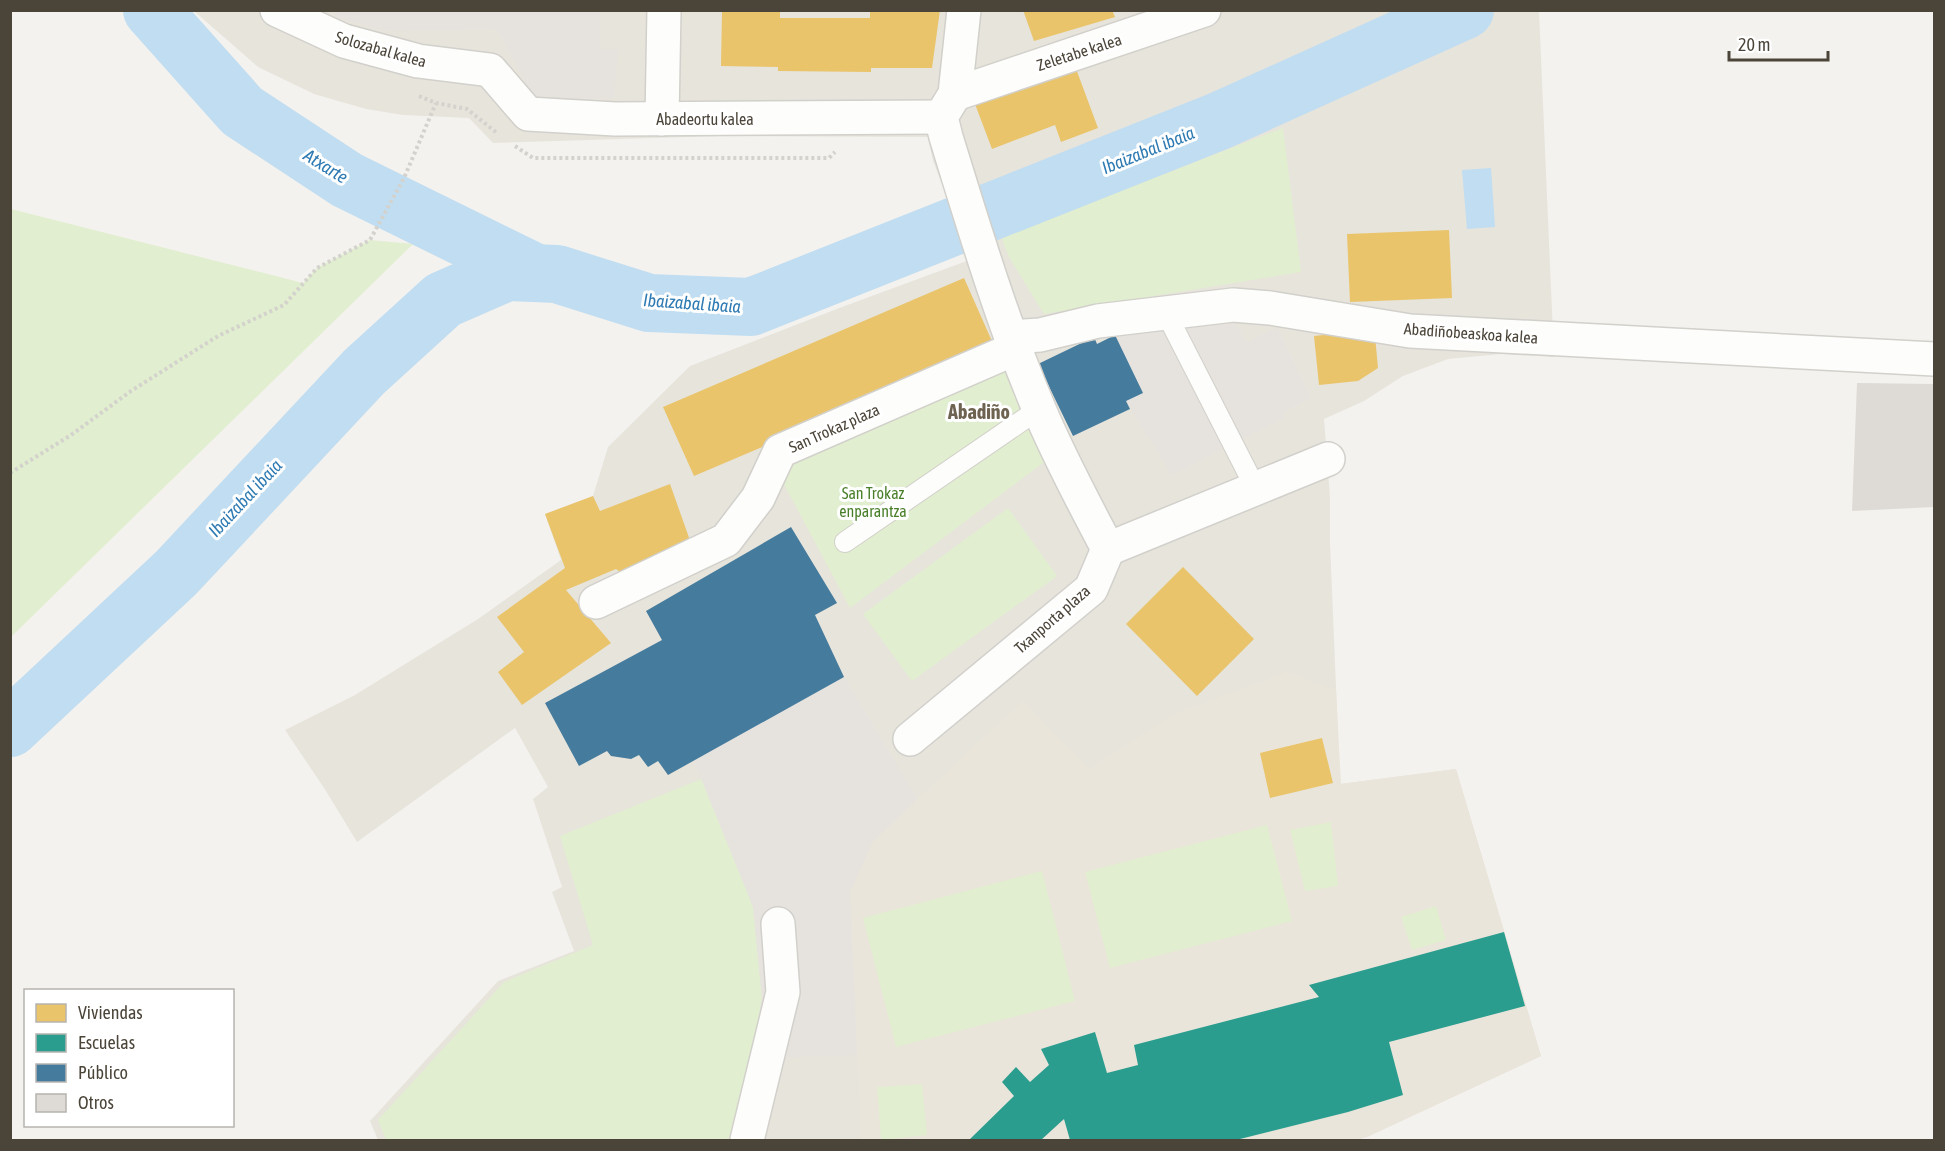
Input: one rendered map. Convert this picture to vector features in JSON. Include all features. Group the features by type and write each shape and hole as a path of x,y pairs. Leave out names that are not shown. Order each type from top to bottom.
{"street":[{"name":"Solozabal kalea","path":"277,10 344,41 418,61 490,70"},
{"path":"662,119 664,10"},
{"path":"964,10 948,105 954,164 1013,342 1039,409 1108,549 1328,459"},
{"name":"Zeletabe kalea","path":"948,105 1203,10"},
{"name":"Abadeortu kalea","path":"490,70 528,114 662,119 948,105"},
{"name":"Abadiñobeaskoa kalea","path":"1013,342 1098,321 1233,305 1270,308 1410,331 1935,358"},
{"name":"San Trokaz plaza","path":"596,602 726,540 758,498 780,451 1013,342"},
{"name":"Txanporta plaza","path":"910,739 1091,589 1108,549"},
{"path":"747,1140 783,992 778,924"}],"lane":[{"path":"1166,313 1256,489"},
{"path":"845,542 1039,409"}],"path":[{"path":"10,473 71,435 131,391 218,336 284,305 317,268 370,240 404,178 436,103"}],"shaded area":[{"path":"336,10 600,11 600,49 618,49 614,98 535,100 497,29 389,31 334,17"},
{"path":"194,11 1539,11 1554,357 1501,354 1448,359 1403,376 1364,401 1324,419 1330,497 1340,784 1456,769 1541,1056 1367,1137 1355,1140 378,1140 370,1121 498,981 574,951 552,892 562,887 533,799 548,787 515,728 357,842 285,730 355,695 478,619 561,560 545,514 593,496 608,447 690,366 972,259 933,161 928,137 719,136 493,143 469,118 403,115 366,109 314,94 258,67"},
{"path":"1236,324 1246,343 1277,327 1311,398 1283,412 1285,417 1172,475 1126,401 1143,392 1115,335"},
{"path":"1287,672 1336,690 1341,784 1456,769 1541,1056 1367,1137 1355,1140 861,1140 850,892 873,841 1023,701 1089,769 1174,714"},
{"path":"844,677 917,799 873,841 850,892 857,1055 752,1058 762,998 753,907 694,760"}],"green space":[{"path":"1283,128 1301,272 1044,314 1009,257 1001,237"},
{"path":"11,209 303,283 317,268 370,240 413,244 11,637"},
{"name":"San Trokaz enparantza","path":"1005,362 1047,460 850,608 777,471"},
{"path":"1008,508 1057,576 912,681 863,614"},
{"path":"701,779 753,906 762,998 738,1140 386,1140 378,1120 504,982 593,945 560,836"},
{"path":"1331,822 1338,886 1305,891 1290,830"},
{"path":"1267,825 1292,921 1110,968 1085,872"},
{"path":"1042,871 1075,1001 896,1047 863,918"},
{"path":"1436,906 1446,940 1412,950 1401,917"},
{"path":"922,1084 927,1135 881,1140 877,1087"}],"water":[{"path":"1491,168 1495,227 1467,229 1462,170"}],"building: Viviendas":[{"path":"722,10 780,10 780,18 870,18 870,10 940,10 932,68 871,68 871,72 778,71 778,67 721,66"},
{"path":"1023,10 1112,10 1115,17 1034,41"},
{"path":"1075,66 1098,128 1061,142 1055,125 992,149 975,104"},
{"path":"1449,230 1452,298 1350,302 1347,234"},
{"path":"964,278 995,348 694,476 663,407"},
{"path":"1353,332 1375,336 1378,368 1358,381 1319,385 1314,336"},
{"path":"670,484 692,546 620,572 616,569 566,590 611,643 522,705 498,672 524,652 497,617 565,568 545,514 593,496 600,511"},
{"path":"1183,567 1254,639 1197,696 1126,624"},
{"path":"1322,738 1333,783 1270,798 1260,753"}],"building: Escuelas":[{"path":"1504,932 1525,1006 1389,1042 1403,1095 1348,1112 1236,1140 1070,1140 1064,1119 1041,1140 969,1140 1014,1096 1002,1082 1016,1067 1030,1082 1049,1065 1041,1049 1095,1032 1107,1073 1138,1065 1134,1045 1319,997 1309,985"}],"building: Público":[{"path":"1115,335 1143,393 1126,401 1130,409 1073,436 1038,364 1094,337 1097,344"},
{"path":"791,527 837,603 815,615 844,677 668,775 658,761 648,767 639,755 631,759 611,756 607,751 579,766 545,703 662,640 646,611"}],"building: Otros":[{"path":"1857,383 1934,384 1934,507 1852,511"}],"waterway":[{"name":"Atxarte","path":"152,10 242,111 347,180 536,273"},
{"name":"Ibaizabal ibaia","path":"10,728 176,573 364,372 443,300 507,272 557,274 649,303 751,307 1219,121 1465,10"}],"district":[{"name":"Abadiño","path":"979,411"}]}
